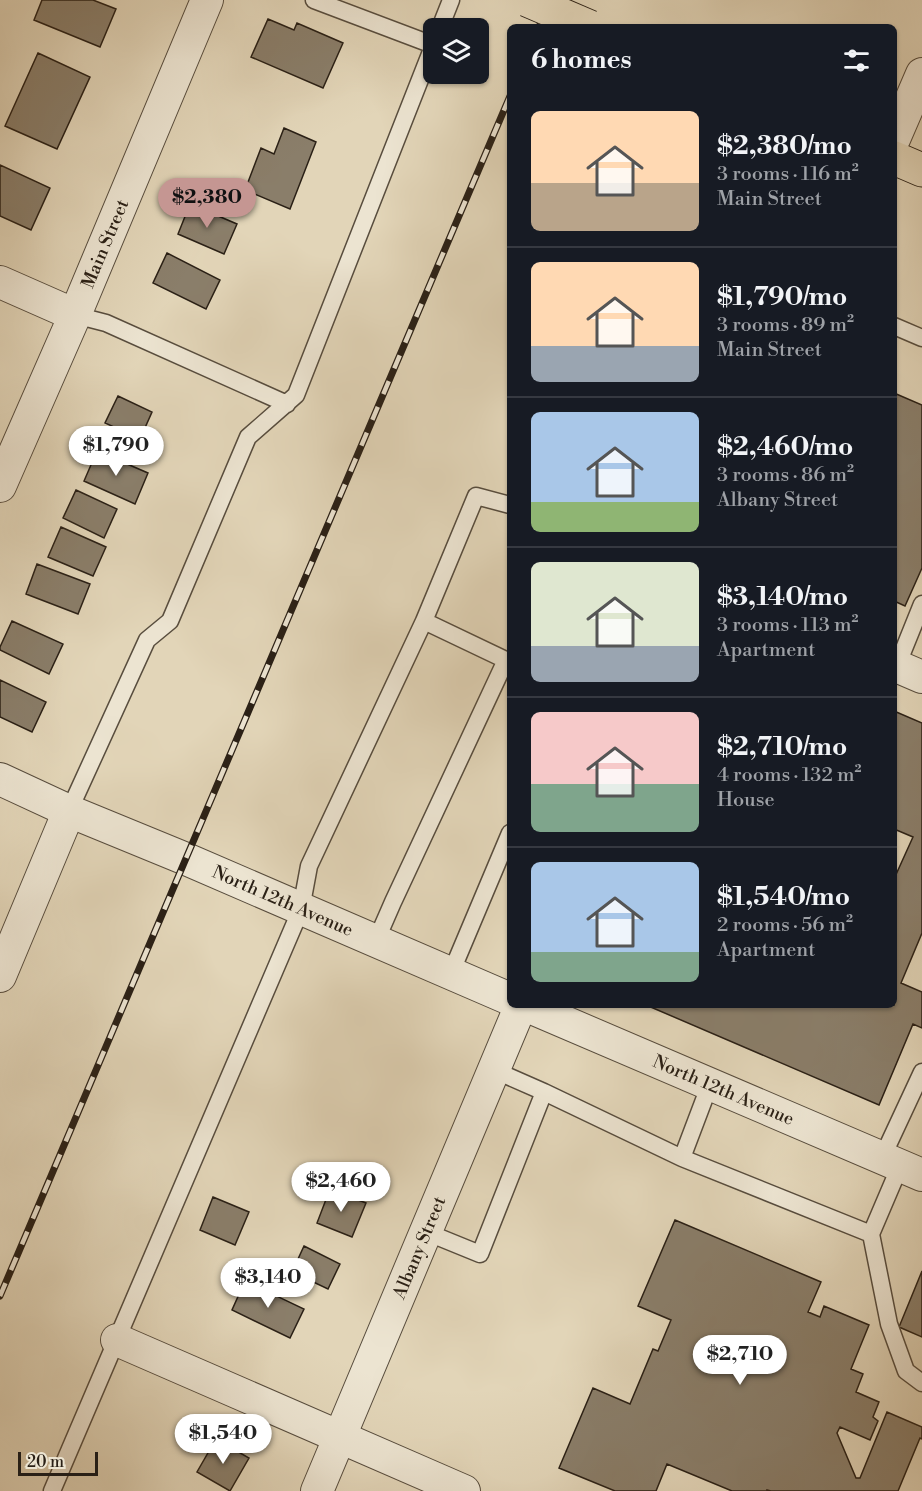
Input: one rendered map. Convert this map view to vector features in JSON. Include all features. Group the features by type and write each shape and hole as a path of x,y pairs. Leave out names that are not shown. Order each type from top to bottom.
{"main road":[{"path":"527,0 583,24"}],"street":[{"name":"Main Street","path":"0,486 75,315 207,0"},
{"path":"897,132 922,74"},
{"path":"0,282 75,315"},
{"name":"North 12th Avenue","path":"0,779 69,811 507,998"},
{"path":"0,976 69,811"},
{"name":"Albany Street","path":"317,1491 522,1008"},
{"name":"North 12th Avenue","path":"530,1008 901,1166"},
{"path":"117,1340 464,1491"}],"lane":[{"path":"314,0 423,41"},
{"path":"444,18 451,0"},
{"path":"69,811 147,640 171,621 248,437 296,395 423,71"},
{"path":"75,315 106,323 287,404"},
{"path":"897,327 922,338"},
{"path":"52,1491 301,909 309,867 424,621 476,496 507,504"},
{"path":"904,669 922,604"},
{"path":"424,621 507,661"},
{"path":"376,942 507,663"},
{"path":"451,974 507,840"},
{"path":"494,1070 682,1158 871,1234"},
{"path":"922,1072 901,1166 871,1234 889,1324 906,1371 922,1383"},
{"path":"682,1158 710,1084"},
{"path":"426,1232 480,1254 544,1092"}],"building":[{"path":"42,0 93,0 116,9 100,47 34,20"},
{"path":"268,19 294,30 297,23 343,43 323,88 251,57"},
{"path":"38,53 90,77 57,149 5,126"},
{"path":"284,128 316,142 290,209 245,190 261,148 274,154"},
{"path":"0,165 50,188 31,230 0,216"},
{"path":"190,204 237,224 224,254 178,234"},
{"path":"167,253 220,280 206,309 153,283"},
{"path":"897,394 922,405 922,568 905,606 897,602"},
{"path":"118,396 152,412 140,439 105,423"},
{"path":"97,451 148,473 135,504 84,481"},
{"path":"76,490 117,509 104,538 63,518"},
{"path":"61,527 106,547 93,576 48,557"},
{"path":"37,564 90,584 78,614 26,594"},
{"path":"12,621 63,644 49,674 0,650"},
{"path":"0,680 46,702 32,732 0,717"},
{"path":"897,712 922,723 922,933 901,983 922,992 922,1028 913,1024 879,1105 653,1008 897,1008 897,872 913,837 897,830"},
{"path":"330,1189 366,1203 352,1237 317,1223"},
{"path":"213,1197 249,1212 235,1245 200,1230"},
{"path":"675,1220 821,1282 808,1312 820,1317 824,1306 869,1325 851,1369 863,1374 856,1392 879,1402 873,1417 878,1421 870,1440 840,1427 837,1433 856,1478 860,1478 887,1412 922,1427 922,1439 920,1438 898,1491 732,1491 667,1464 656,1491 615,1491 559,1468 593,1388 630,1404 653,1349 658,1351 671,1320 638,1306"},
{"path":"304,1246 340,1264 328,1289 292,1272"},
{"path":"922,1271 922,1337 899,1327"},
{"path":"245,1281 304,1309 290,1338 232,1310"},
{"path":"216,1439 249,1458 230,1491 197,1472"}],"railway":[{"path":"540,24 551,0"},
{"path":"0,1296 507,103"}]}
